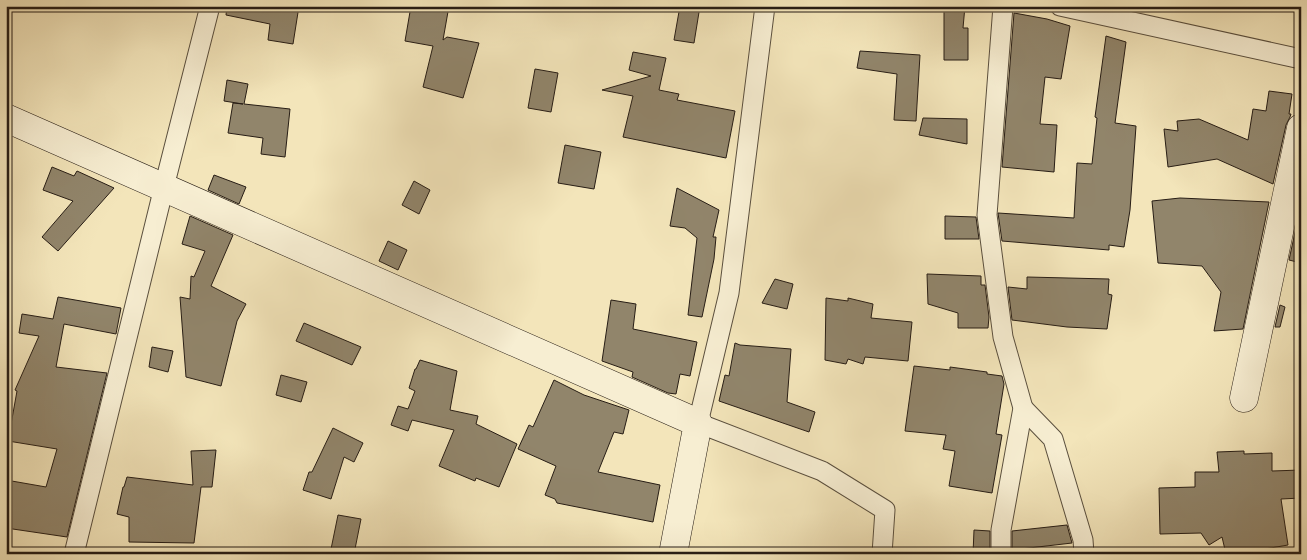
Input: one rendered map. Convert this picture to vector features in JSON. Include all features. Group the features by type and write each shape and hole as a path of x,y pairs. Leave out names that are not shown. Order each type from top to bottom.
{"main road":[{"path":"6,118 698,423 673,554"},
{"path":"1244,398 1301,128"}],"street":[{"path":"74,554 210,6"},
{"path":"765,6 729,293 698,423 822,471 885,510 882,554"},
{"path":"1001,554 1001,530 1023,408 1002,337 987,216 1003,6"},
{"path":"1060,6 1301,59"},
{"path":"1023,408 1053,439 1083,540 1084,554"}],"building":[{"path":"227,6 299,6 293,44 268,40 270,24 226,15"},
{"path":"411,6 449,6 443,40 447,37 479,43 463,98 423,87 433,46 405,41"},
{"path":"680,6 700,6 694,43 674,40"},
{"path":"944,6 965,6 963,28 968,28 968,60 944,60"},
{"path":"1014,13 1047,19 1070,26 1061,79 1045,77 1040,124 1057,125 1054,172 1002,167"},
{"path":"1106,36 1126,42 1115,123 1136,126 1130,210 1124,247 1109,245 1109,250 1002,241 998,213 1074,218 1077,163 1092,164 1097,118 1095,117"},
{"path":"860,51 920,55 916,121 894,120 897,74 857,68"},
{"path":"633,52 666,58 659,90 679,94 677,100 735,111 726,158 623,137 633,96 602,90 651,76 629,70"},
{"path":"535,69 558,73 551,112 528,108"},
{"path":"227,80 248,84 244,104 290,109 285,157 261,154 263,138 228,133 233,103 243,104 224,101"},
{"path":"1269,91 1292,94 1289,114 1291,114 1286,125 1273,184 1217,159 1168,167 1164,129 1178,131 1177,121 1199,119 1248,140 1253,109 1266,111"},
{"path":"923,118 967,119 967,144 919,135"},
{"path":"565,145 601,152 594,189 558,183"},
{"path":"52,167 74,176 77,171 114,188 58,251 42,237 73,201 43,190"},
{"path":"214,175 246,187 239,204 208,190"},
{"path":"414,181 430,190 419,214 402,205"},
{"path":"677,188 719,210 713,237 716,237 714,259 702,317 688,315 697,238 685,228 670,226"},
{"path":"1180,198 1269,202 1243,329 1214,331 1221,292 1202,266 1158,263 1152,201"},
{"path":"1301,205 1301,263 1289,260"},
{"path":"190,216 233,235 211,286 246,304 237,321 221,386 186,377 180,297 190,299 191,276 194,277 205,251 182,244"},
{"path":"945,216 976,217 979,239 945,239"},
{"path":"388,241 407,250 398,270 379,261"},
{"path":"927,274 981,276 981,285 985,285 989,317 988,328 958,328 958,313 928,304"},
{"path":"1027,277 1109,279 1108,294 1112,295 1107,329 1067,327 1012,320 1008,287 1027,289"},
{"path":"775,279 793,284 787,309 762,303"},
{"path":"58,297 121,308 116,334 64,324 56,367 107,373 67,537 6,528 6,480 46,487 57,449 8,441 17,391 15,390 39,336 19,333 22,314 53,319"},
{"path":"826,298 848,301 848,298 873,304 871,318 912,322 908,361 865,357 863,364 848,359 846,364 825,360"},
{"path":"611,300 636,304 633,329 697,342 690,376 680,374 676,394 668,393 632,377 633,372 602,361"},
{"path":"1280,305 1285,307 1280,327 1275,327"},
{"path":"304,323 361,347 352,365 296,341"},
{"path":"735,343 791,349 787,402 815,412 809,432 719,401 725,375 729,376"},
{"path":"152,347 173,351 168,372 149,367"},
{"path":"420,360 457,371 450,410 478,416 476,424 517,444 499,487 476,478 475,481 439,466 454,430 412,420 408,431 391,425 398,406 408,409 415,391 409,388"},
{"path":"914,366 950,370 950,367 1002,376 1004,384 996,434 1002,435 992,493 949,486 955,451 943,449 946,435 905,431"},
{"path":"281,375 307,382 301,402 276,395"},
{"path":"554,380 584,395 629,410 623,434 614,432 598,472 660,485 653,522 557,503 555,499 545,495 556,466 518,449 529,425 533,427"},
{"path":"333,428 363,443 354,462 344,457 331,499 303,490 309,472 312,472"},
{"path":"216,450 212,487 201,487 194,543 129,542 129,517 117,514 127,477 193,485 191,451"},
{"path":"1244,451 1244,454 1272,453 1272,471 1301,470 1301,498 1281,499 1288,545 1226,554 1222,537 1209,545 1201,533 1160,534 1159,488 1195,487 1195,472 1219,472 1217,452"},
{"path":"338,515 361,519 354,554 330,554"},
{"path":"1067,525 1072,543 1012,550 1012,531"},
{"path":"974,530 990,531 990,554 973,554"}]}
